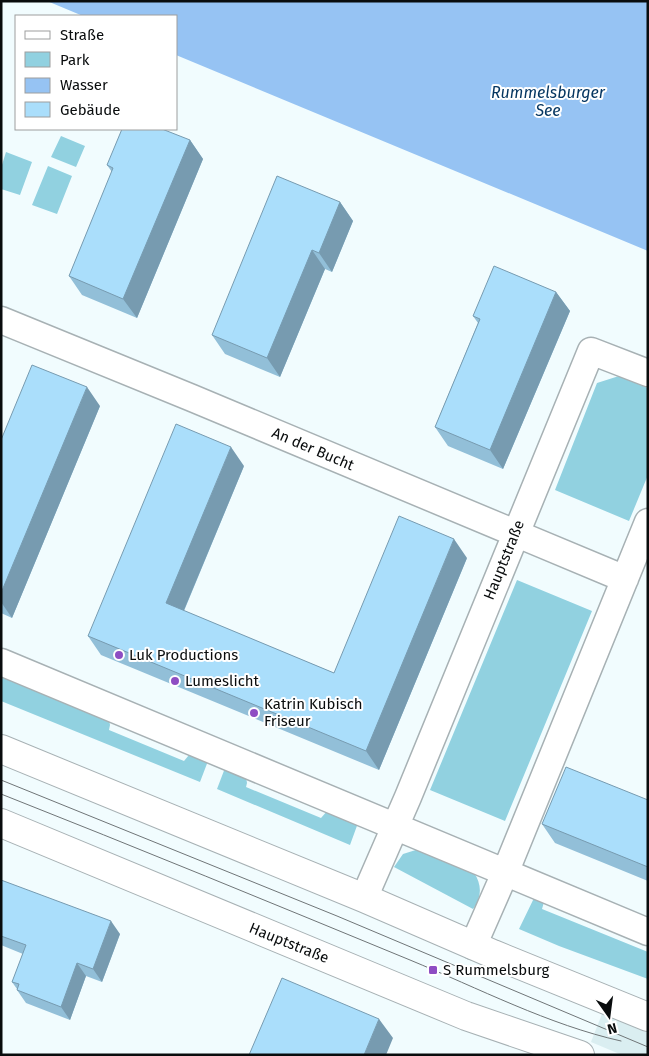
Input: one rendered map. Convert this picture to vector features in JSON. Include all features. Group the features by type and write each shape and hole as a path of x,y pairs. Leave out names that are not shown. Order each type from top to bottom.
{"main road":[{"path":"1,749 648,1017"},
{"name":"Hauptstraße","path":"1,823 466,1016 580,1055"}],"street":[{"name":"An der Bucht","path":"1,320 625,578"},
{"name":"Hauptstraße","path":"364,898 396,826 591,351 648,373"},
{"path":"474,946 648,522"},
{"path":"1,662 648,932"}],"shaded area":[{"path":"602,1014 648,1033 648,1055 622,1055 591,1042"}],"green space":[{"path":"61,136 85,146 76,167 51,157"},
{"path":"6,152 32,162 20,195 1,189 1,168"},
{"path":"48,166 72,176 57,214 32,205"},
{"path":"619,376 648,388 648,475 629,521 555,490 597,383"},
{"path":"517,580 592,611 505,821 430,790"},
{"path":"1,676 109,720 109,730 184,761 189,755 208,761 200,782 1,701"},
{"path":"225,768 246,777 246,787 321,818 328,810 358,823 350,845 217,789"},
{"path":"419,849 474,873 480,886 480,891 473,909 394,867 403,854"},
{"path":"535,896 544,902 542,909 648,952 648,979 519,929"}],"water":[{"name":"Rummelsburger See","path":"47,1 648,1 648,251 178,56 178,15 81,15"}],"building":[{"path":"122,130 165,130 190,140 123,299 69,276 113,168 107,165"},
{"path":"277,176 340,202 319,253 312,250 267,358 212,335"},
{"path":"494,266 556,292 490,450 435,427 480,319 473,316"},
{"path":"32,365 87,387 1,593 1,440"},
{"path":"176,424 231,447 166,603 334,673 399,516 454,539 366,751 88,636"},
{"path":"566,767 648,800 648,867 542,824"},
{"path":"1,880 111,921 93,969 77,963 61,1007 17,990 19,984 12,982 26,945 1,936"},
{"path":"282,978 379,1019 364,1055 249,1055"}],"tram line":[{"path":"1,780 337,916 648,1047"},
{"path":"1,794 155,855 541,1016 567,1026 621,1041"}],"place":[{"name":"Luk Productions","path":"119,655"},
{"name":"Lumeslicht","path":"175,681"},
{"name":"Katrin Kubisch Friseur","path":"254,713"},
{"name":"S Rummelsburg","path":"433,970"}]}
